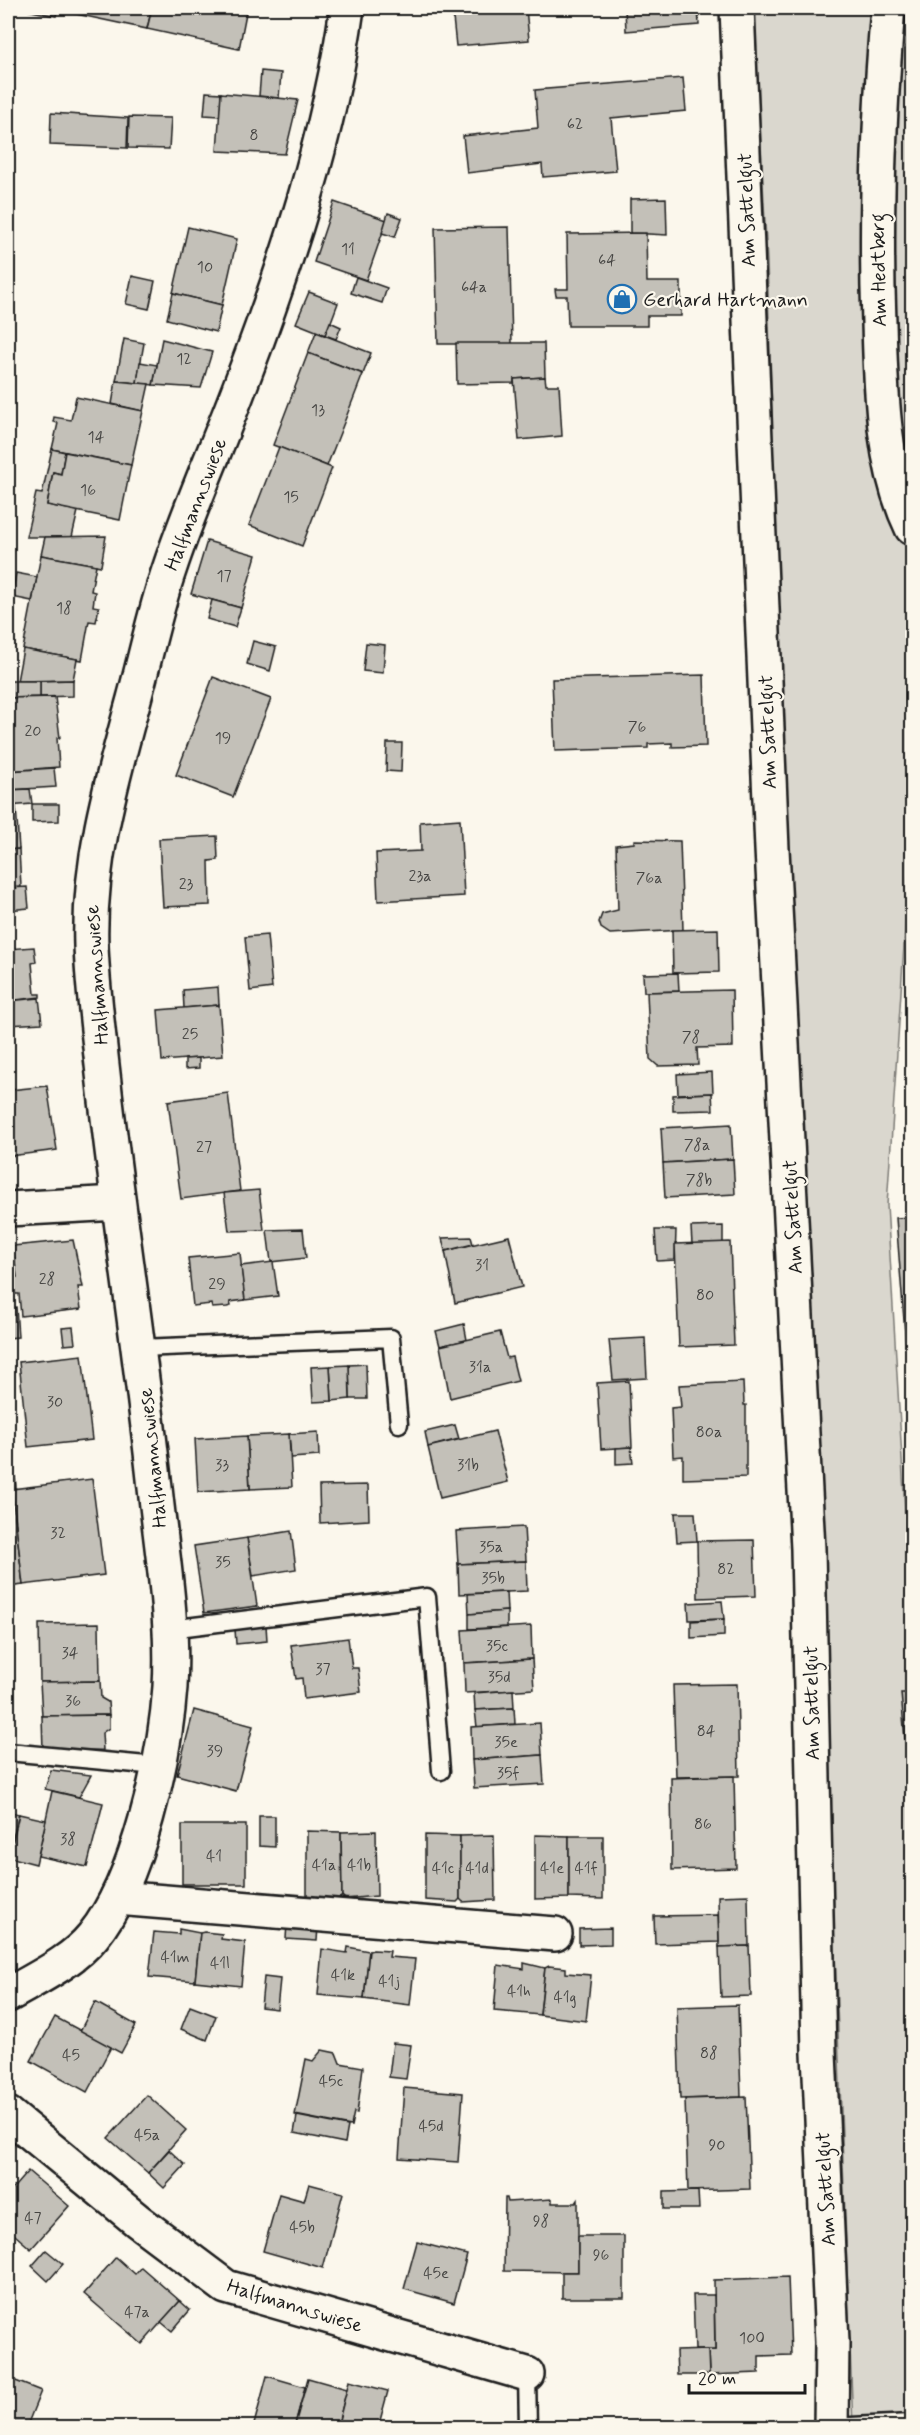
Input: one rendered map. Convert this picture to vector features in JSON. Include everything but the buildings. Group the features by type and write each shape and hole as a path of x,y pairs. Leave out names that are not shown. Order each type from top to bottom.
{"street":[{"name":"Halfmannswiese","path":"8,1995 80,1950 93,1936 117,1898 134,1853 158,1766 170,1683 170,1629 140,1348 118,1203 93,975 91,895 98,850 125,731 170,567 278,282 313,165 331,93 347,8"},
{"name":"Am Sattelgut","path":"737,8 772,849 808,1537 819,2053 832,2342 831,2427"},
{"name":"Am Hedtberg","path":"888,8 878,134 877,262 880,362 886,444 905,513 912,528"},
{"path":"8,1209 118,1203"},
{"path":"117,1898 555,1934"},
{"name":"Halfmannswiese","path":"8,2114 138,2221 226,2287 527,2374"}],"lane":[{"path":"140,1348 392,1338 399,1424"},
{"path":"170,1629 427,1597 441,1771"},
{"path":"8,1752 158,1766"},
{"path":"527,2374 528,2427"},
{"path":"831,2427 912,2423"}],"shaded area":[{"path":"754,8 912,8 912,824 887,1205 912,1629 912,2427 853,2427 813,1371 786,842 767,261"}],"place":[{"name":"Gerhard Hartmann","path":"622,299"}]}
